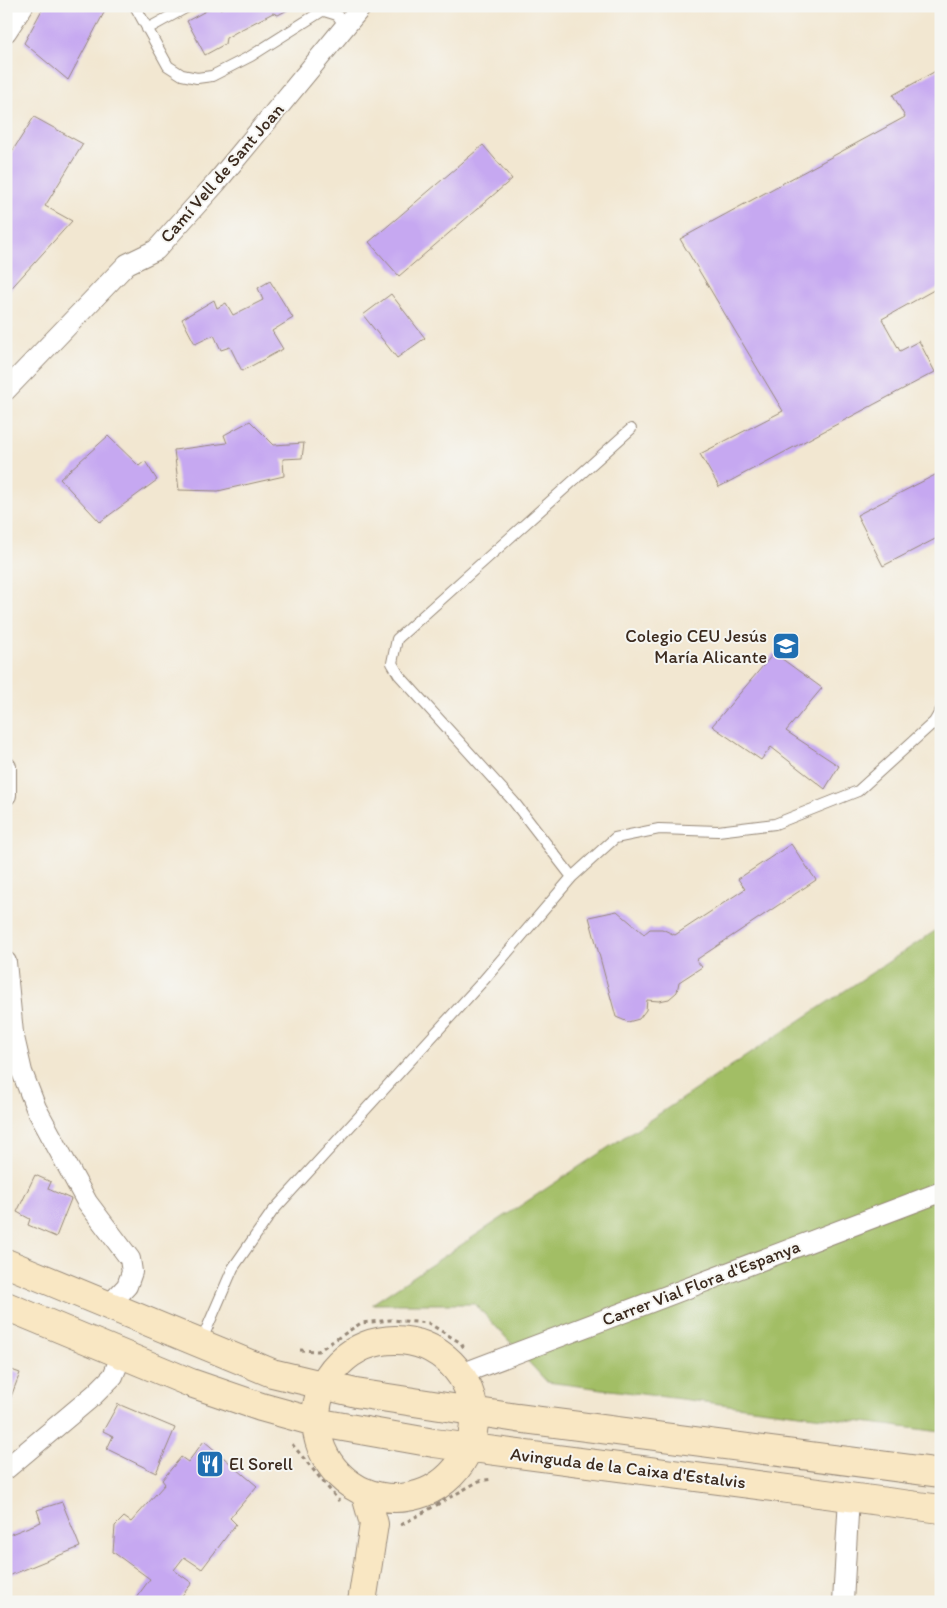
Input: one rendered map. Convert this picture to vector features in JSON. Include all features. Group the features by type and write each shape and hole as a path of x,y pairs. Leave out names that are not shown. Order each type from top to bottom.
{"main road":[{"name":"Avinguda de la Caixa d'Estalvis","path":"6,1263 110,1304 272,1373 356,1393 474,1411 941,1473"},
{"name":"Avinguda de la Caixa d'Estalvis","path":"6,1306 191,1383 261,1407 315,1422 468,1448 941,1509"},
{"path":"400,1339 424,1344 469,1371 470,1392 474,1411 473,1430 468,1448 462,1461 444,1480 429,1490 401,1498 381,1497 365,1492 350,1483 336,1471 325,1456 318,1440 315,1422 317,1403 322,1385 336,1365 354,1350 376,1341 400,1339"},
{"path":"362,1602 374,1524 365,1492"},
{"path":"374,1524 401,1498"}],"street":[{"path":"6,32 23,6"},
{"name":"Camí Vell de Sant Joan","path":"6,390 127,264 156,250 216,183 362,6"},
{"path":"6,767 6,795"},
{"path":"7,962 13,1033 22,1072 36,1108 87,1202 130,1258 132,1272 127,1286 110,1304"},
{"name":"Carrer Vial Flora d'Espanya","path":"469,1371 941,1192"},
{"path":"6,1469 94,1396 113,1376 122,1354"},
{"path":"843,1602 849,1497"}],"lane":[{"path":"135,6 168,66 182,75 212,76 252,56 327,9 337,15 346,27"},
{"path":"147,29 190,6"},
{"path":"572,877 514,802 406,682 392,663 397,640 632,429"},
{"path":"201,1343 233,1268 272,1212 483,981 572,877 615,838 659,829 718,830 775,824 858,790 937,726 941,710"}],"path":[{"path":"6,795 6,898"},
{"path":"297,1350 318,1351 361,1323 391,1320 428,1323 461,1343 469,1371"}],"green space":[{"path":"941,927 941,1432 547,1382 475,1304 372,1304"}],"building":[{"path":"44,6 102,6 106,9 68,80 24,43"},
{"path":"215,6 219,6 220,9 226,6 295,6 278,15 273,13 240,30 226,38 225,44 205,55 187,21"},
{"path":"941,68 941,286 882,319 900,351 919,341 935,372 719,487 700,454 783,411 680,239 905,117 893,95"},
{"path":"34,117 83,144 45,206 72,221 6,294 6,161"},
{"path":"483,145 512,179 399,276 369,242"},
{"path":"270,281 293,318 272,331 283,349 242,371 230,347 221,350 214,335 195,344 182,319 214,300 217,308 226,303 233,315 263,300 258,288"},
{"path":"391,294 425,338 397,358 363,315"},
{"path":"250,421 274,445 304,443 302,458 283,459 284,476 218,491 179,490 174,450 227,443 224,435"},
{"path":"108,436 139,466 145,461 157,480 100,522 60,479"},
{"path":"939,473 941,536 883,566 857,515"},
{"path":"774,653 822,688 786,731 839,766 825,789 771,747 761,760 712,726"},
{"path":"791,844 816,880 696,960 702,967 679,982 677,992 669,999 659,1001 647,1000 646,1010 639,1019 628,1022 616,1017 589,917 617,911 644,934 650,929 662,929 675,935 745,889 738,879"},
{"path":"35,1175 51,1182 48,1189 71,1199 56,1237 28,1225 30,1219 17,1212"},
{"path":"6,1368 20,1373 9,1402 6,1401"},
{"path":"118,1404 175,1428 156,1473 107,1449 113,1436 103,1431"},
{"path":"204,1441 257,1486 230,1518 236,1524 202,1569 184,1557 174,1570 192,1583 177,1602 133,1602 150,1579 113,1552 115,1526 124,1517 131,1522 165,1484 162,1480 181,1457 188,1462"},
{"path":"62,1502 80,1547 6,1577 6,1536 41,1522 37,1510"},
{"path":"682,1598 694,1601 694,1602 681,1602"}],"place":[{"name":"Colegio CEU Jesús María Alicante","path":"786,646"},
{"name":"El Sorell","path":"210,1464"}]}
